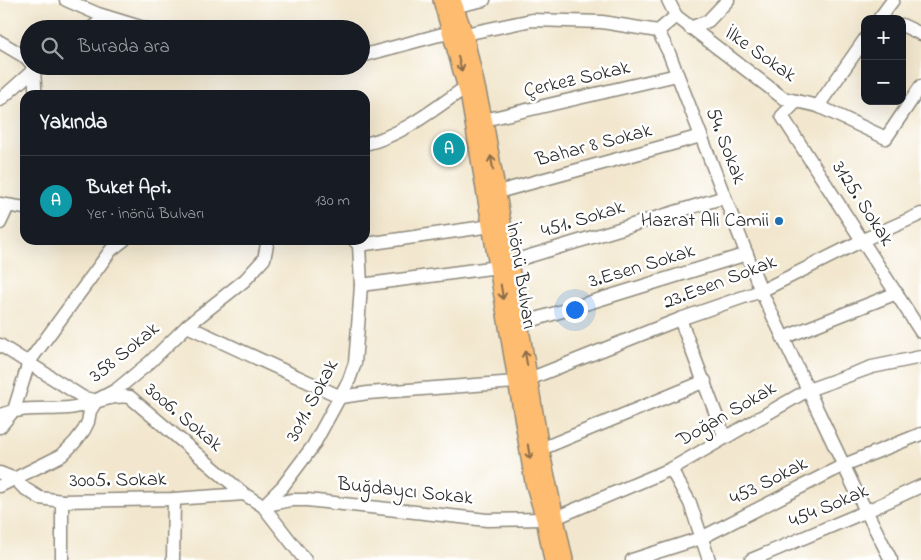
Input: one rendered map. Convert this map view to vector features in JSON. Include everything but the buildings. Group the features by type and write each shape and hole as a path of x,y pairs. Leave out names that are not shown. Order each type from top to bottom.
{"main road":[{"name":"İnönü Bulvarı","path":"448,4 458,34 491,226 504,264 522,381 533,482 550,518 552,560"},
{"path":"458,34 484,120 498,192 504,264 520,324 522,381 541,449 550,518 565,560"}],"street":[{"path":"66,0 117,20"},
{"path":"448,4 484,0"},
{"name":"İlke Sokak","path":"668,0 676,16 690,28 783,98 818,106 886,138 921,86"},
{"path":"690,28 708,21 728,0"},
{"path":"885,15 893,0"},
{"path":"370,54 532,20 602,22 658,31 676,16"},
{"path":"103,20 107,17"},
{"path":"906,27 921,34"},
{"name":"54. Sokak","path":"658,31 678,75 761,291 891,560"},
{"path":"0,42 20,54"},
{"path":"818,106 861,45"},
{"path":"0,100 24,75"},
{"path":"33,75 35,90"},
{"name":"Çerkez Sokak","path":"484,120 678,75"},
{"path":"370,143 410,126 466,87"},
{"name":"3125. Sokak","path":"798,101 782,116 921,332"},
{"name":"Bahar 8 Sokak","path":"498,192 701,136"},
{"name":"451. Sokak","path":"360,285 504,264 725,197"},
{"path":"0,223 4,205 20,207"},
{"name":"23.Esen Sokak","path":"340,397 522,381 680,319 761,291 863,240 921,214"},
{"path":"370,240 491,226"},
{"path":"0,427 14,410 29,362 111,250 118,245"},
{"name":"358 Sokak","path":"0,486 62,455 84,430 90,411 97,400 116,390 149,363 186,326 245,280 264,259 267,245"},
{"name":"3011. Sokak","path":"263,506 283,486 312,446 340,397 355,363 360,285 356,245"},
{"name":"3.Esen Sokak","path":"520,324 747,254"},
{"path":"783,338 896,292"},
{"path":"680,319 725,438"},
{"path":"186,326 340,397"},
{"path":"0,345 84,398 97,400"},
{"name":"Doğan Sokak","path":"550,518 671,469 808,390 872,367 921,357"},
{"path":"541,449 705,381"},
{"name":"3006. Sokak","path":"0,415 14,410 71,408 97,400 122,396 130,397 244,494 263,506 303,560"},
{"name":"453 Sokak","path":"632,560 701,538 844,465 921,434"},
{"path":"671,469 690,503 709,560"},
{"name":"3005. Sokak","path":"0,473 15,479 24,488 40,498 62,501 174,499 244,494"},
{"name":"454 Sokak","path":"751,560 921,486"},
{"path":"173,560 174,499"},
{"name":"Buğdaycı Sokak","path":"263,506 291,500 307,500 487,520 550,518"},
{"path":"62,501 62,560"}],"place":[{"name":"Buket Apt.","path":"449,149"},
{"name":"Hazrat Ali Camii","path":"779,221"}]}
